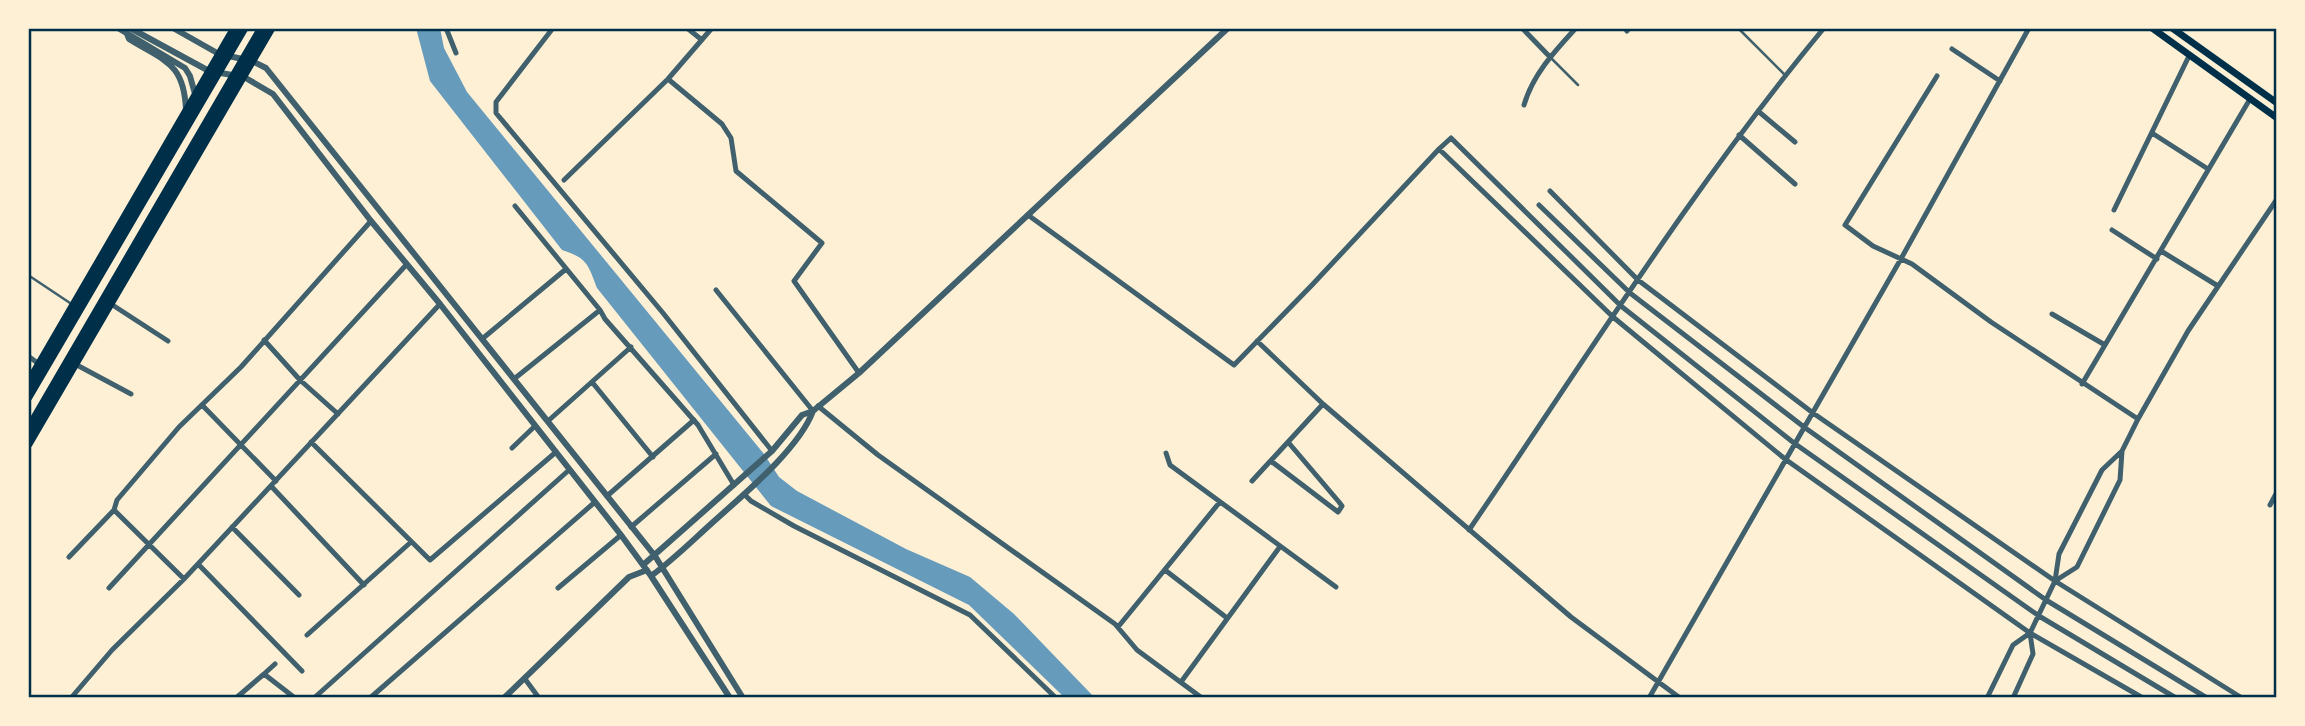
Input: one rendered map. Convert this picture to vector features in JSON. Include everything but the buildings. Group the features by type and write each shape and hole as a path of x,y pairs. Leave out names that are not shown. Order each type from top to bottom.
{"highway":[{"path":"224,55 234,28"},
{"path":"28,397 214,72 244,28"},
{"path":"28,444 111,304 248,60 262,28"},
{"path":"248,60 271,28"},
{"path":"28,384 195,94 214,72"},
{"path":"28,430 239,76"}],"main road":[{"path":"2152,28 2277,118"},
{"path":"2172,28 2277,103"}],"street":[{"path":"118,28 128,30 214,72 239,76 273,94 621,535 730,698"},
{"path":"173,28 224,55 248,60 266,68 655,556 743,698"},
{"path":"446,28 456,54"},
{"path":"553,28 496,102 496,113 663,313 772,451"},
{"path":"687,28 702,40"},
{"path":"564,180 668,79 712,28"},
{"path":"647,571 655,556 772,451 802,415 816,409 859,373 1228,28"},
{"path":"1521,28 1550,57"},
{"path":"1524,105 1530,84 1576,28"},
{"path":"1469,530 1738,135 1824,28"},
{"path":"1649,698 1902,257 2029,28"},
{"path":"128,30 185,68 191,76 195,94"},
{"path":"128,30 129,39 176,69 182,82 186,110"},
{"path":"1952,49 2000,81"},
{"path":"2114,210 2189,56"},
{"path":"1937,76 1845,225 1873,246 1902,257 2082,384 2138,419"},
{"path":"668,79 722,124 731,138 736,171 822,243 794,281 859,373"},
{"path":"2082,384 2250,99"},
{"path":"1758,111 1795,142"},
{"path":"2152,133 2208,169"},
{"path":"1738,135 1795,184"},
{"path":"1028,215 1234,365 1451,138 1621,306 1794,443 2039,616 2176,698"},
{"path":"1439,149 1613,317 1785,458 2030,633 2143,698"},
{"path":"1550,191 1639,280 1813,413 2055,581 2242,698"},
{"path":"1987,698 2013,645 2030,633 2039,616 2055,581 2059,554 2102,470 2122,451 2188,331 2277,199"},
{"path":"1539,205 1630,293 1804,427 2046,600 2207,698"},
{"path":"515,206 605,319 694,420 734,485"},
{"path":"69,556 114,510 117,499 179,427 241,367 371,221"},
{"path":"2112,230 2157,258"},
{"path":"2161,250 2218,286"},
{"path":"108,588 415,255"},
{"path":"482,339 566,269"},
{"path":"716,290 816,409 1118,627 1138,650 1202,698"},
{"path":"111,304 168,341"},
{"path":"71,698 111,650 184,579 440,304"},
{"path":"514,379 600,310"},
{"path":"2052,314 2105,345"},
{"path":"264,340 300,380 338,414"},
{"path":"1257,341 1323,404 1571,617 1680,698"},
{"path":"548,421 631,347"},
{"path":"28,356 39,364"},
{"path":"75,364 131,394"},
{"path":"592,382 653,457"},
{"path":"1252,481 1323,404"},
{"path":"202,405 364,585"},
{"path":"504,698 629,577 663,568 744,494 779,459 816,409"},
{"path":"607,496 694,420"},
{"path":"512,448 536,426"},
{"path":"311,442 430,560 556,452"},
{"path":"1271,461 1338,512 1342,506 1288,442"},
{"path":"2055,581 2077,567 2120,480 2122,451"},
{"path":"1166,453 1170,466 1336,587"},
{"path":"631,527 716,454"},
{"path":"314,698 569,470"},
{"path":"2270,505 2277,492"},
{"path":"744,494 794,526 970,615 1056,698"},
{"path":"370,698 595,502"},
{"path":"1118,627 1220,503"},
{"path":"114,510 184,579"},
{"path":"232,527 299,595"},
{"path":"558,588 621,535"},
{"path":"307,635 411,542"},
{"path":"1181,682 1279,548"},
{"path":"198,564 302,671"},
{"path":"1165,570 1227,618"},
{"path":"2013,698 2033,654 2030,633"},
{"path":"236,698 275,664"},
{"path":"264,674 295,698"},
{"path":"525,679 539,698"}],"lane":[{"path":"1738,28 1785,75"},
{"path":"1550,57 1578,85"},
{"path":"28,275 73,305"}],"water":[{"path":"416,28 440,28 444,48 467,92 764,454 779,477 797,491 906,549 970,577 1014,614 1095,698 1065,698 969,605 771,506 597,288 586,263 562,250 430,81"}]}
